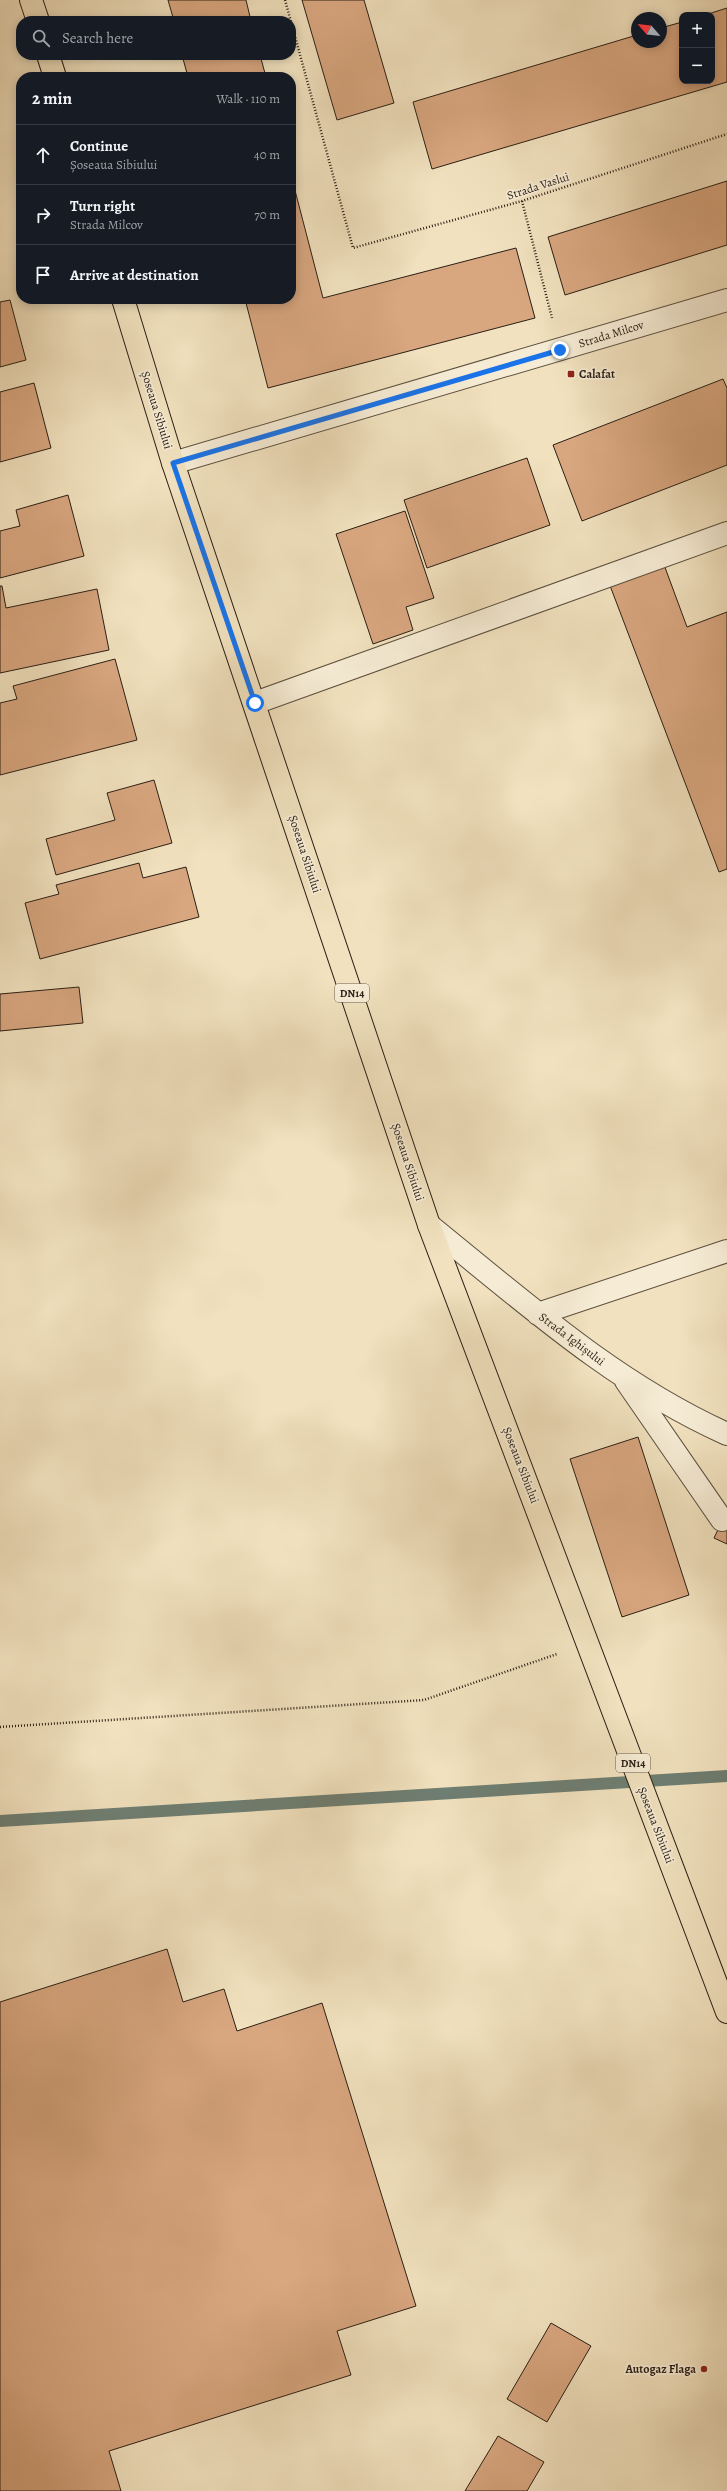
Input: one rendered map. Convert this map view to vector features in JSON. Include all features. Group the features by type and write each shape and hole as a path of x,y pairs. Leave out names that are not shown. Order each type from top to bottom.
{"main road":[{"path":"31,0 36,16"},
{"path":"50,60 54,72"},
{"name":"Șoseaua Sibiului","path":"125,304 173,463 255,703 429,1225 727,2012"}],"street":[{"name":"Strada Milcov","path":"173,463 727,300"},
{"path":"255,703 727,533"},
{"name":"Strada Ighișului","path":"429,1225 538,1314 623,1377 727,1434"},
{"path":"538,1314 727,1251"},
{"path":"623,1377 722,1520"}],"path":[{"name":"Strada Vaslui","path":"286,0 290,16"},
{"name":"Strada Vaslui","path":"296,37 353,248 522,201 727,134"},
{"path":"522,201 560,350"},
{"path":"0,1727 424,1700 588,1643"}],"building":[{"path":"168,0 246,0 250,16 173,16"},
{"path":"302,0 364,0 394,103 337,120"},
{"path":"727,8 727,82 432,169 413,102 631,37 631,48 667,48 667,26 679,23 679,84 715,84 714,12"},
{"path":"183,60 261,60 265,72 187,72"},
{"path":"727,181 727,245 565,295 548,237"},
{"path":"296,194 323,298 516,248 535,318 268,388 246,304 296,304"},
{"path":"10,300 26,360 0,367 0,302"},
{"path":"723,379 727,388 727,465 582,521 553,445"},
{"path":"34,383 51,448 0,462 0,392"},
{"path":"527,458 550,525 427,568 404,500"},
{"path":"68,495 84,556 0,578 0,531 20,526 16,510"},
{"path":"405,511 434,598 406,607 413,630 373,644 336,534"},
{"path":"663,562 687,627 727,612 727,869 719,872 609,583"},
{"path":"0,586 2,586 6,608 97,589 109,650 0,673"},
{"path":"115,659 137,740 0,775 0,703 17,699 13,686"},
{"path":"154,780 172,843 56,875 46,839 115,820 107,793"},
{"path":"139,863 143,878 186,867 199,917 40,959 25,903 59,894 56,885"},
{"path":"79,987 83,1023 0,1031 0,994"},
{"path":"638,1437 689,1595 622,1617 570,1459"},
{"path":"727,1511 727,1544 714,1538"},
{"path":"167,1949 183,2002 224,1989 237,2031 322,2003 416,2306 337,2331 351,2375 109,2451 121,2491 0,2491 0,2002"},
{"path":"551,2323 591,2346 547,2422 507,2399"},
{"path":"498,2436 544,2462 527,2491 465,2491"}],"waterway":[{"path":"0,1821 727,1776"}],"place":[{"name":"Calafat","path":"571,374"},
{"name":"Autogaz Flaga","path":"704,2369"}],"route":[{"path":"255,703 173,463 560,350"}]}
